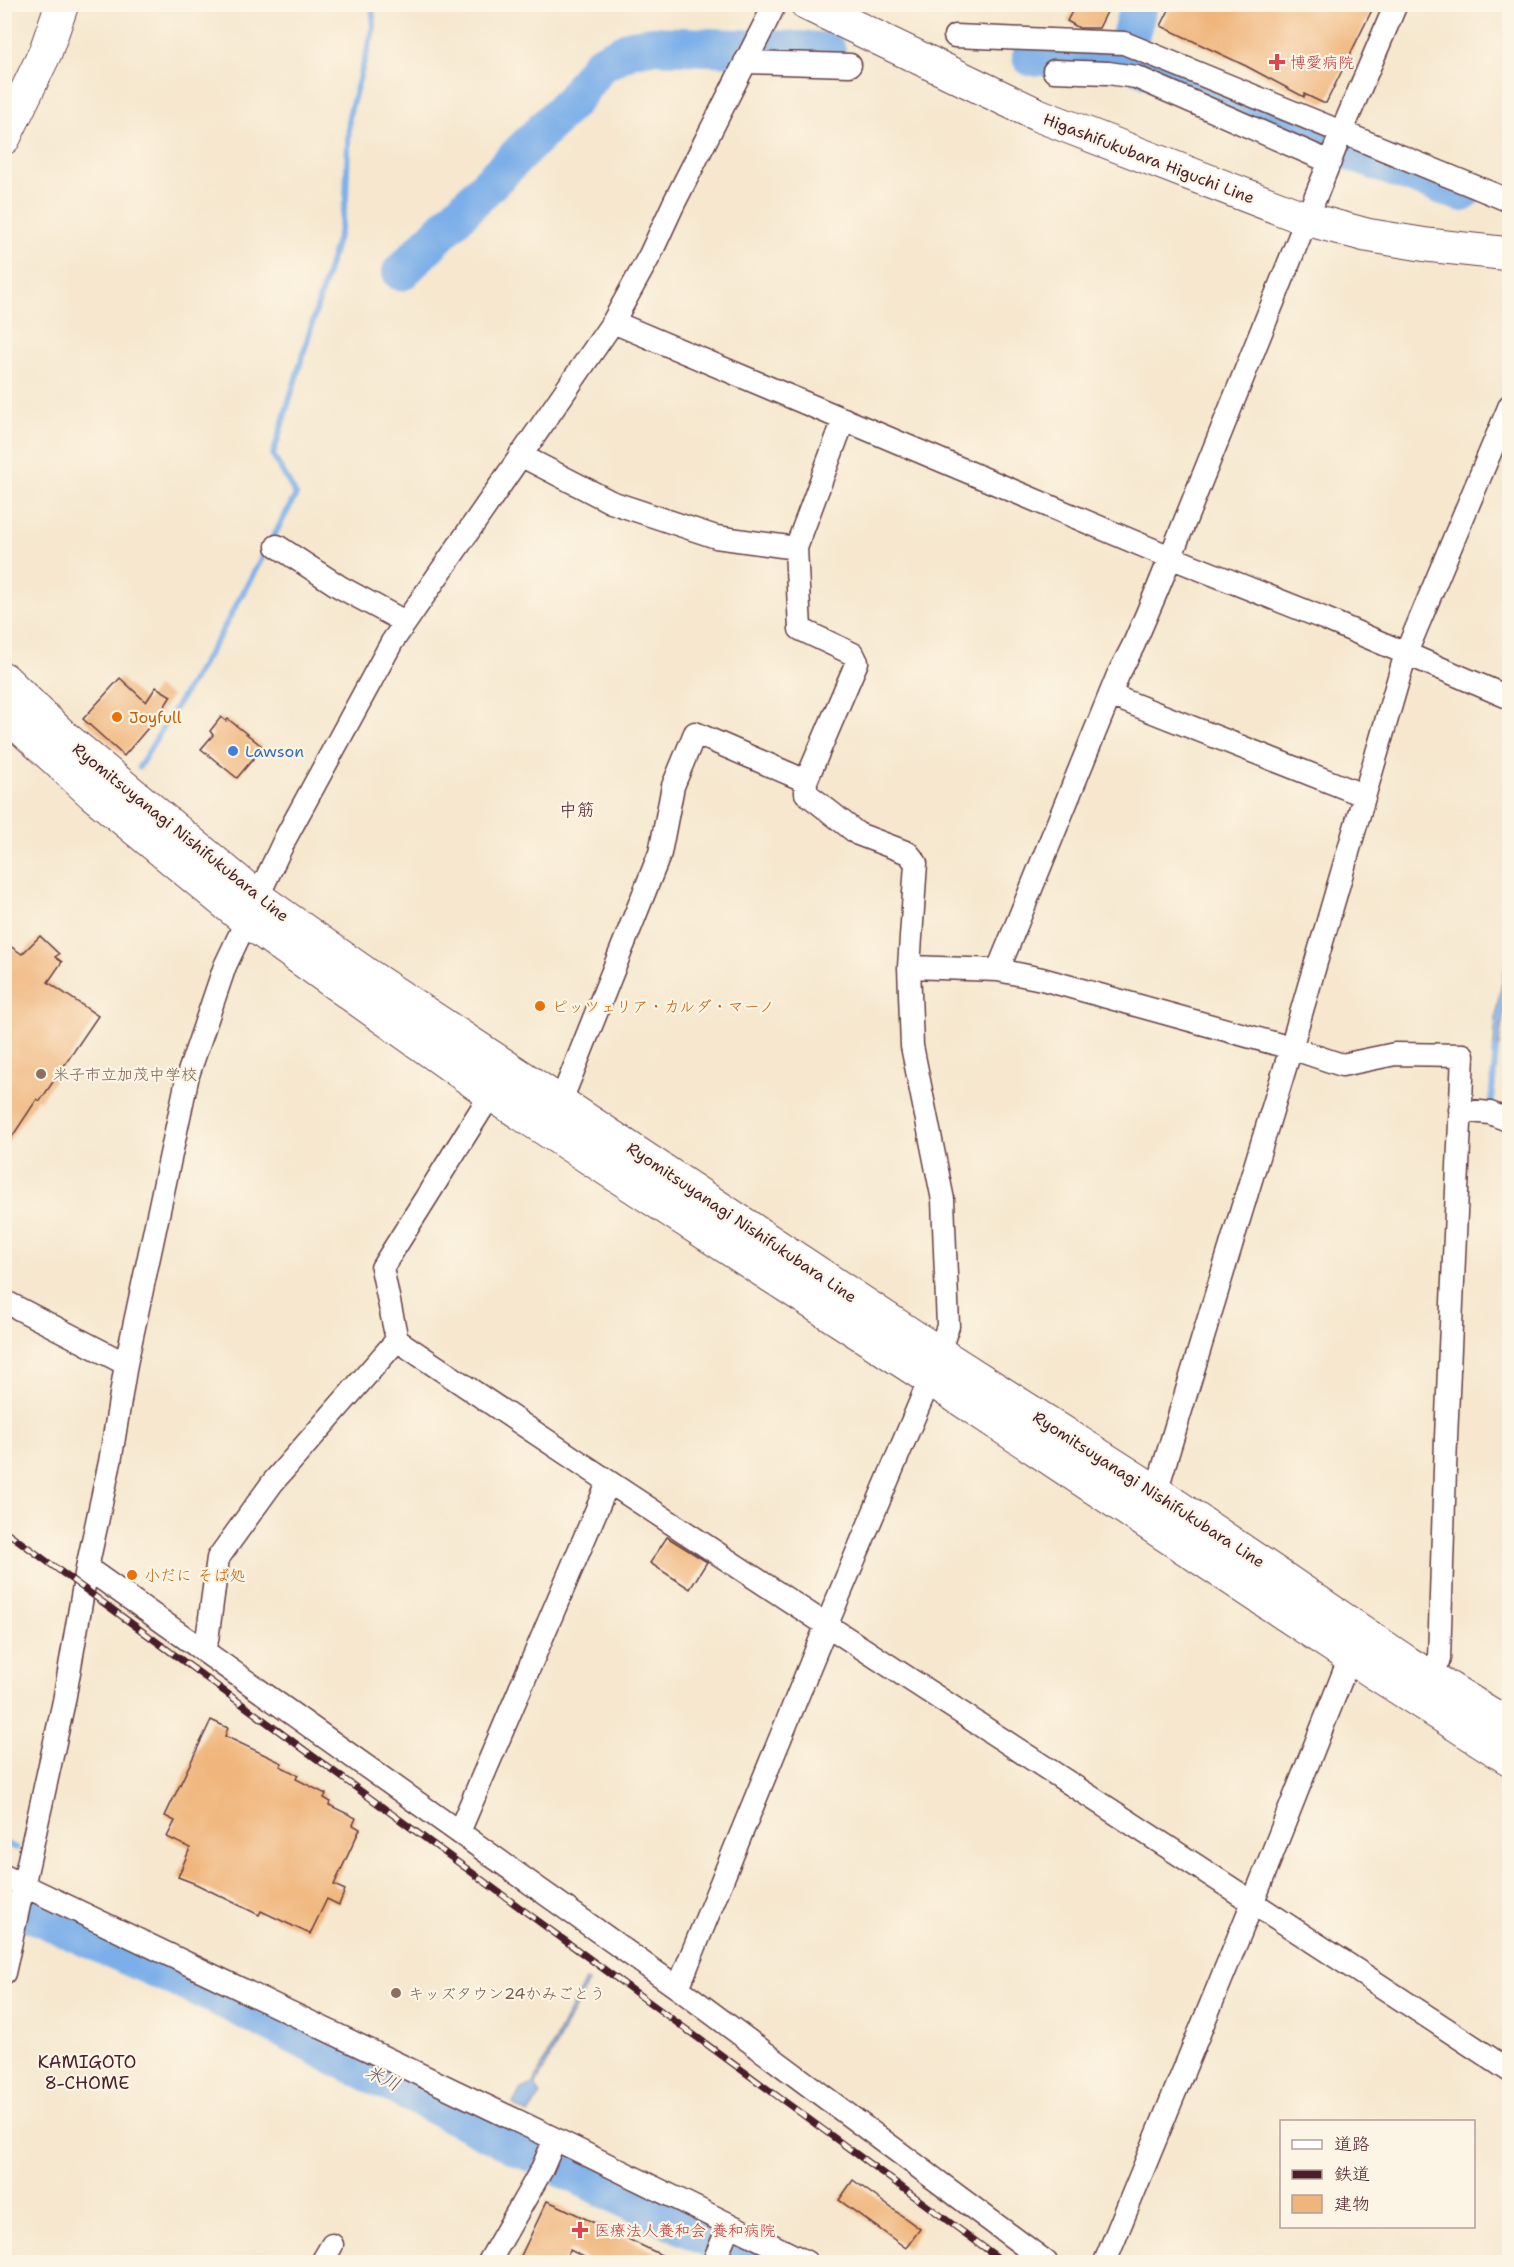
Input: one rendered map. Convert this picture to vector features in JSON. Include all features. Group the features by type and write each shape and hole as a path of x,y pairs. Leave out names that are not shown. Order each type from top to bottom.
{"main road":[{"path":"4,138 45,53 62,4"},
{"name":"Higashifukubara Higuchi Line","path":"807,4 1038,115 1307,219 1366,235 1427,245 1509,254"},
{"name":"Ryomitsuyanagi Nishifukubara Line","path":"4,679 252,909 366,974 561,1101 935,1366 1418,1684 1509,1759"},
{"name":"Ryomitsuyanagi Nishifukubara Line","path":"4,712 93,794 252,909 491,1094 935,1366 1156,1491 1357,1645"},
{"name":"Ryomitsuyanagi Nishifukubara Line","path":"1418,1684 1509,1726"}],"street":[{"path":"4,1973 16,1917 16,1884 64,1701 87,1568 110,1461 126,1364 188,1075 225,966 286,837 392,642 613,322 650,255 775,4"},
{"path":"998,970 1396,4"},
{"path":"955,36 1124,43 1509,201"},
{"path":"746,60 850,65"},
{"path":"1054,71 1108,73 1136,77 1331,160"},
{"path":"613,322 1509,698"},
{"path":"1156,1491 1291,1048 1406,653 1509,405"},
{"path":"678,1988 935,1366 948,1326 944,1200 912,1046 909,967 916,863 908,852 858,834 806,793 806,781 857,662 853,654 800,629 796,548 844,419"},
{"path":"520,455 611,502 705,534 796,548"},
{"path":"277,546 340,587 405,622"},
{"path":"1110,695 1363,795"},
{"path":"561,1101 660,853 673,786 695,733 806,781"},
{"path":"909,967 998,970 1042,979 1291,1048 1342,1065 1395,1054 1463,1055 1439,1659 1418,1684"},
{"path":"491,1094 382,1268 397,1340 608,1483 1509,2071"},
{"path":"1460,1110 1490,1113 1509,1121"},
{"path":"4,1301 126,1364"},
{"path":"201,1649 207,1640 218,1558 273,1482 397,1340"},
{"path":"459,1832 608,1483"},
{"path":"87,1568 678,1988 1046,2262"},
{"path":"1105,2262 1357,1645"},
{"path":"16,1884 553,2143 727,2230 806,2262"},
{"path":"489,2262 542,2169 553,2143"},
{"path":"716,2256 727,2230"}],"water":[{"path":"1509,950 1509,976 1497,1057 1493,1057 1497,1008"},
{"path":"585,1980 588,1982 535,2087 540,2095 528,2114 513,2104 521,2089 533,2084"}],"building":[{"path":"1076,4 1111,4 1099,28 1079,28 1067,21"},
{"path":"1172,4 1375,4 1326,103 1323,103 1304,94 1304,97 1246,66 1161,26"},
{"path":"120,678 146,702 156,687 171,696 160,714 124,756 83,719"},
{"path":"221,717 226,721 228,719 263,747 237,778 201,749 213,735 210,731"},
{"name":"米子市立加茂中学校","path":"40,936 59,954 55,957 62,962 48,982 98,1016 40,1101 37,1099 4,1149 4,942 22,954"},
{"path":"667,1537 707,1562 690,1589 650,1563"},
{"path":"211,1720 228,1728 225,1736 282,1763 280,1766 298,1775 296,1779 326,1794 324,1798 331,1802 329,1805 356,1818 353,1825 360,1829 334,1885 345,1890 339,1905 327,1899 310,1934 261,1911 259,1915 178,1877 190,1848 167,1837 175,1821 165,1816"},
{"path":"853,2180 920,2229 906,2248 839,2200"},
{"path":"547,2201 676,2262 594,2262 570,2250 563,2262 518,2262"}],"waterway":[{"path":"139,767 219,637 296,495 273,455 340,230 346,199 349,115 374,27 372,4"},
{"path":"1124,59 1139,4"},
{"path":"401,272 573,100 599,65 632,48 651,45 827,51"},
{"path":"1031,57 1124,59 1311,138 1462,193"},
{"path":"1495,1107 1491,1103 1496,1050"},
{"path":"4,1843 16,1848"},
{"name":"米川","path":"4,1901 222,1999 491,2134 758,2262"}],"railway":[{"path":"4,1530 1004,2262"}],"place":[{"name":"博愛病院","path":"1277,62"},
{"name":"Joyfull","path":"117,717"},
{"name":"Lawson","path":"233,751"},
{"name":"ピッツェリア・カルダ・マーノ","path":"540,1006"},
{"name":"米子市立加茂中学校","path":"41,1074"},
{"name":"小だに そば処","path":"132,1575"},
{"name":"キッズタウン24かみごとう","path":"396,1993"},
{"name":"医療法人養和会 養和病院","path":"580,2230"}],"district":[{"name":"中筋","path":"577,810"},
{"name":"KAMIGOTO 8-CHOME","path":"87,2072"}]}
